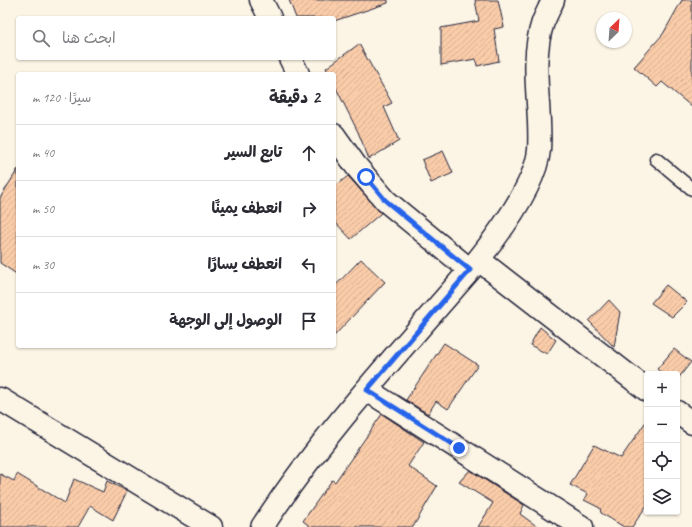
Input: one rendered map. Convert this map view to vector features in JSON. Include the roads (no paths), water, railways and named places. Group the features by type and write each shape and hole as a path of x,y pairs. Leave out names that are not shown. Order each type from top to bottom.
{"street":[{"path":"261,0 269,16"},
{"path":"262,527 313,456 493,242 516,207 530,180 539,151 537,82 538,52 543,23 554,0"},
{"path":"291,60 297,72"},
{"path":"336,138 356,166 386,201 644,388"},
{"path":"367,390 582,527"},
{"path":"0,399 211,527"},
{"path":"680,414 692,423"}],"lane":[{"path":"656,159 692,189"}]}
